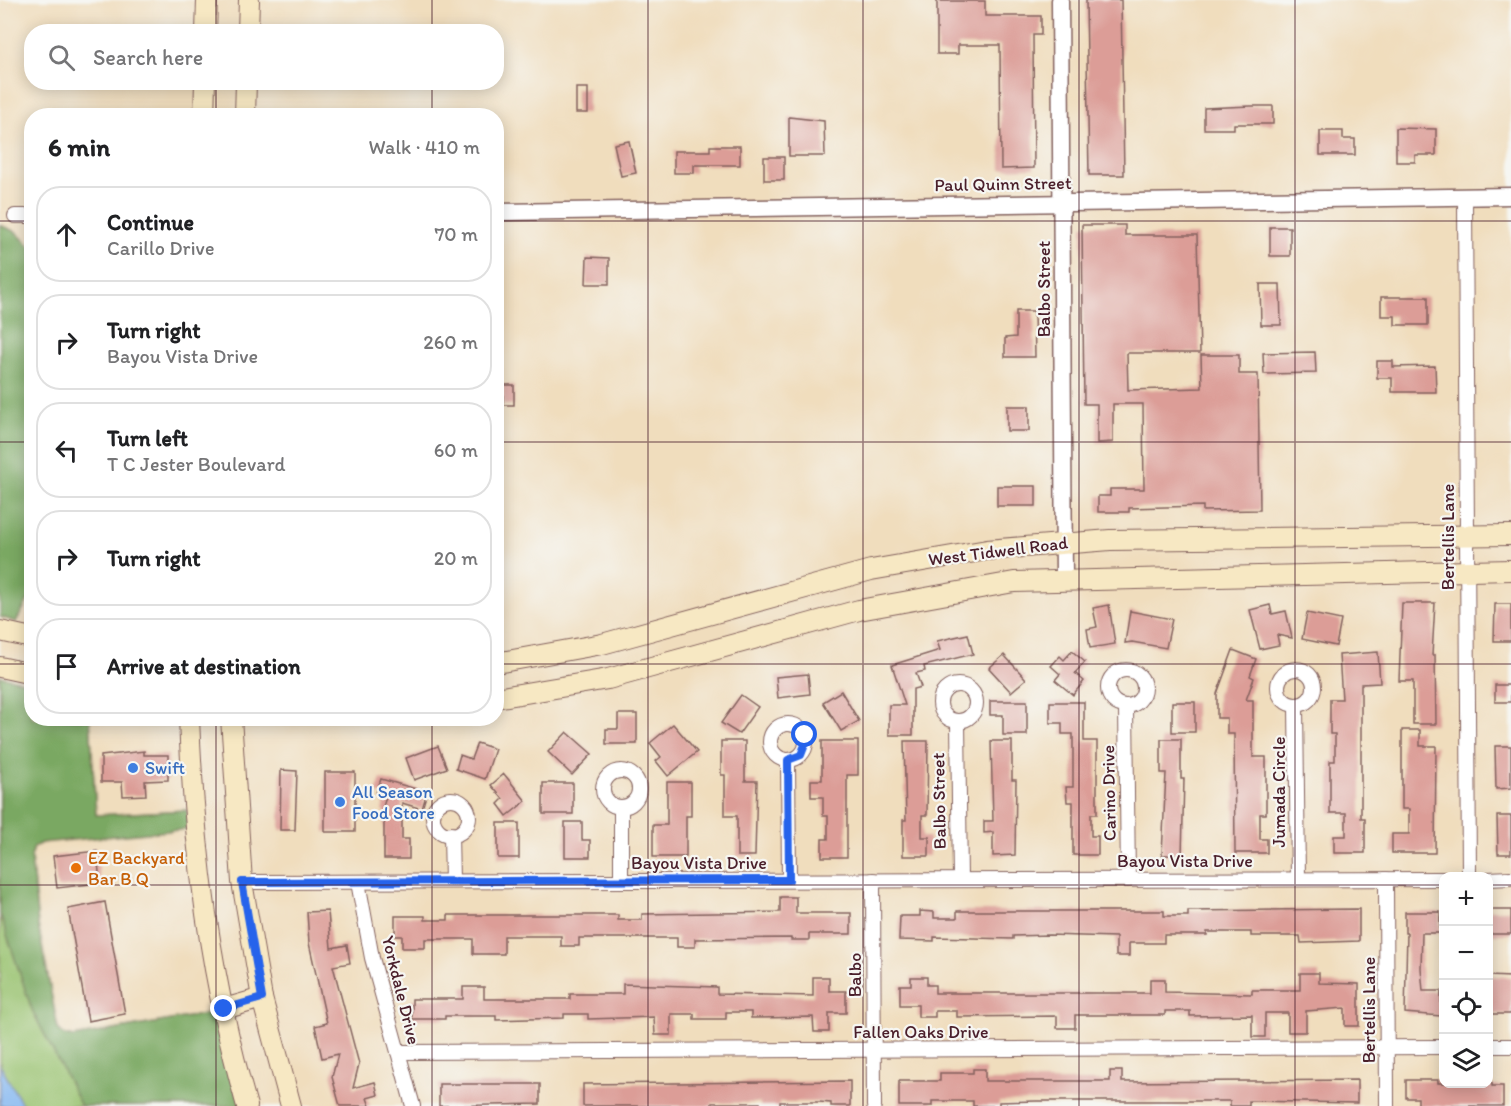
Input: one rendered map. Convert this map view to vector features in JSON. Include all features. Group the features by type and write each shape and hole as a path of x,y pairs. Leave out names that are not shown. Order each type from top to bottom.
{"main road":[{"path":"206,24 207,0"},
{"path":"248,24 249,0"},
{"path":"204,108 205,90"},
{"path":"245,108 246,90"},
{"name":"West Tidwell Road","path":"504,662 602,644 871,570 987,550 1063,543 1511,535"},
{"name":"West Tidwell Road","path":"504,697 608,679 859,610 1014,582 1511,570"},
{"path":"767,599 777,632"},
{"path":"0,631 24,636"},
{"path":"0,668 24,672"},
{"path":"189,726 196,843 205,919 247,1106"},
{"path":"232,726 242,882 262,998 291,1106"},
{"path":"224,1009 262,998"}],"street":[{"name":"Balbo Street","path":"1060,0 1064,579"},
{"name":"Bertellis Lane","path":"1465,196 1469,872"},
{"name":"Paul Quinn Street","path":"504,212 1511,196"},
{"path":"15,216 24,216"},
{"name":"Jumada Circle","path":"1296,705 1298,879"},
{"name":"Carino Drive","path":"1126,706 1128,879"},
{"name":"Balbo Street","path":"958,721 960,880"},
{"path":"788,760 789,880"},
{"path":"621,807 621,881"},
{"path":"451,834 452,881"},
{"path":"1493,879 1511,878"},
{"name":"Bertellis Lane","path":"1386,879 1387,1106"},
{"name":"Bayou Vista Drive","path":"242,882 1439,879"},
{"name":"Balbo","path":"873,880 874,1106"},
{"name":"Yorkdale Drive","path":"358,882 372,958 413,1106"},
{"path":"1493,1046 1511,1046"},
{"name":"Fallen Oaks Drive","path":"398,1053 1439,1047"}],"green space":[{"path":"0,225 16,232 24,240 24,608 16,622 0,617"},
{"path":"0,676 24,708 24,726 90,726 96,815 187,810 41,843 34,847 31,857 38,925 58,1029 64,1035 74,1037 211,1013 241,1106 0,1106"},
{"path":"0,676 24,681 24,726 90,726 96,815 187,810 189,829 41,843 34,847 31,857 38,925 58,1029 64,1035 74,1037 211,1013 214,1015 241,1106 81,1106 32,1010 0,914"}],"water":[{"path":"0,1065 23,1106 0,1106"}],"building":[{"path":"1086,0 1121,0 1124,175 1089,175"},
{"path":"937,1 985,1 985,16 1041,16 1041,35 1033,35 1034,168 1001,169 1000,45 958,45 958,54 937,54"},
{"path":"576,88 588,88 588,113 576,113"},
{"path":"1273,106 1273,124 1234,124 1234,129 1204,129 1204,108"},
{"path":"789,117 824,121 825,156 789,156"},
{"path":"1396,128 1436,129 1436,155 1415,155 1415,162 1396,162"},
{"path":"1320,131 1343,131 1343,139 1355,139 1355,155 1320,155"},
{"path":"629,141 636,173 621,176 614,144"},
{"path":"710,146 740,146 740,165 694,165 694,173 674,173 674,151 710,151"},
{"path":"764,157 784,157 784,180 764,180"},
{"path":"1082,225 1125,225 1125,235 1197,235 1200,353 1127,353 1128,390 1202,388 1201,355 1239,355 1239,374 1258,374 1260,510 1203,511 1203,506 1129,508 1129,512 1098,512 1098,496 1110,496 1110,489 1144,489 1143,404 1113,404 1113,442 1097,443 1097,404 1084,404"},
{"path":"1270,227 1290,227 1290,256 1270,256"},
{"path":"587,257 609,258 609,284 586,284"},
{"path":"1260,284 1280,284 1281,325 1261,325"},
{"path":"1381,297 1428,297 1428,325 1395,325 1395,316 1381,316"},
{"path":"1016,311 1034,311 1035,357 1005,357 1005,338 1016,337"},
{"path":"1315,352 1316,373 1264,374 1263,353"},
{"path":"1377,361 1393,361 1393,367 1435,366 1436,392 1392,392 1392,378 1377,378"},
{"path":"504,385 514,385 514,405 504,405"},
{"path":"1007,406 1029,406 1029,431 1007,431"},
{"path":"997,486 1036,486 1036,506 997,506"},
{"path":"1402,603 1435,603 1432,655 1435,655 1436,724 1413,724 1413,681 1399,681"},
{"path":"1495,604 1511,604 1511,641 1494,641"},
{"path":"1109,605 1115,644 1090,648 1087,629 1097,627 1093,608"},
{"path":"1270,605 1272,614 1286,611 1292,638 1277,635 1279,645 1260,649 1250,610"},
{"path":"1130,611 1172,619 1166,648 1132,642 1125,643"},
{"path":"1307,613 1341,620 1336,646 1302,639"},
{"path":"968,634 973,654 924,666 925,671 916,673 921,687 913,689 913,735 889,735 889,705 905,705 892,665 940,650 937,641"},
{"path":"1233,650 1256,659 1250,676 1254,678 1246,700 1253,700 1253,757 1266,757 1266,814 1260,814 1260,839 1267,839 1267,853 1235,853 1234,734 1227,734 1227,718 1217,718 1217,694"},
{"path":"1072,651 1085,662 1075,673 1084,681 1073,695 1055,680 1060,674 1051,666 1060,656 1064,660"},
{"path":"1378,652 1380,683 1361,684 1361,818 1365,818 1365,853 1334,853 1334,836 1346,836 1346,813 1330,813 1330,761 1335,761 1335,734 1330,734 1330,699 1342,699 1339,655"},
{"path":"1004,655 1026,679 1011,692 989,668"},
{"path":"808,674 810,694 778,698 776,677"},
{"path":"1495,685 1511,685 1511,702 1495,702"},
{"path":"841,691 859,721 841,731 823,702"},
{"path":"741,695 758,707 739,734 721,723"},
{"path":"990,701 1027,701 1027,735 1003,735 1003,715 990,715"},
{"path":"1050,702 1084,702 1084,741 1097,741 1097,814 1091,814 1091,836 1098,836 1098,855 1073,855 1073,802 1067,802 1066,787 1073,787 1073,734 1062,734 1062,723 1050,723"},
{"path":"1172,702 1195,702 1195,732 1172,732"},
{"path":"618,714 637,714 637,744 606,744 606,729 618,729"},
{"path":"673,724 697,752 668,776 656,761 661,757 650,743"},
{"path":"1402,730 1420,730 1420,746 1436,746 1435,853 1392,853 1392,834 1409,834 1409,809 1402,809"},
{"path":"567,732 592,754 572,775 548,752"},
{"path":"1161,739 1181,739 1181,779 1184,779 1182,855 1162,855 1166,773 1161,773"},
{"path":"721,741 745,741 745,781 757,781 755,856 737,856 737,816 725,816 725,775 721,775"},
{"path":"822,741 858,741 858,775 847,775 847,857 822,857 822,839 828,839 828,816 823,816 823,797 811,797 811,780 822,780"},
{"path":"904,741 928,741 927,815 922,815 922,837 929,837 929,856 903,856 903,820 906,820"},
{"path":"991,741 1012,741 1012,780 1016,780 1015,855 993,856 993,832 984,833 984,821 993,821"},
{"path":"477,743 495,749 485,779 456,769 460,755 471,759"},
{"path":"438,746 447,768 414,780 406,758"},
{"path":"1495,746 1511,746 1511,788 1496,789"},
{"path":"144,751 144,755 168,755 168,780 145,781 146,795 123,796 122,782 101,782 101,756"},
{"path":"281,770 297,771 295,830 280,830"},
{"name":"All Season Food Store","path":"325,772 355,772 355,832 325,832"},
{"path":"504,774 526,801 507,816 498,804 503,799 491,785"},
{"path":"381,779 427,792 422,809 402,803 402,839 409,839 409,859 384,859 384,811 382,811 386,796 376,793"},
{"path":"667,782 691,782 691,816 686,816 686,857 653,857 653,825 667,825"},
{"path":"543,783 573,783 573,814 543,814"},
{"path":"1497,816 1511,816 1511,854 1498,854"},
{"path":"565,822 582,822 582,840 590,840 590,857 565,857"},
{"path":"498,823 519,823 519,858 498,858"},
{"path":"97,851 100,883 57,888 53,856"},
{"path":"780,897 796,897 796,913 851,913 851,934 809,934 809,940 791,940 791,938 695,939 695,947 677,947 677,938 579,938 579,946 561,946 561,936 504,936 504,954 473,954 473,939 425,939 425,948 402,948 402,936 395,936 395,916 425,916 425,920 448,920 448,915 618,915 618,920 642,920 642,914 780,912"},
{"path":"105,902 125,1014 88,1021 68,909"},
{"path":"1359,909 1359,941 1301,943 1300,936 1251,936 1251,932 1207,932 1207,935 1164,935 1164,943 1129,943 1129,956 1116,956 1116,937 1049,935 1013,936 1013,939 934,937 934,941 899,940 900,916 920,916 920,911 934,912 934,918 957,918 957,911 1164,911 1164,916 1188,916 1188,911"},
{"path":"1493,910 1511,910 1511,934 1493,934"},
{"path":"328,911 331,948 347,945 350,963 333,966 359,1064 353,1088 375,1082 378,1095 367,1098 370,1106 340,1106 332,1077 338,1054 322,1058 315,1026 327,1023 309,943 307,912"},
{"path":"1405,912 1439,912 1439,933 1422,933 1421,968 1423,991 1439,991 1439,1016 1405,1013 1407,933 1405,933"},
{"path":"1300,973 1319,973 1319,983 1359,984 1359,1026 1345,1026 1345,1008 1306,1011 1306,1032 1288,1032 1288,1013 1265,1013 1265,1037 1252,1037 1252,1015 1190,1016 1190,1011 1165,1011 1165,1015 1075,1015 1075,1028 1057,1028 1057,1016 957,1017 957,1011 935,1011 935,1017 918,1017 918,1005 900,1005 900,985 911,985 911,977 927,977 927,985 935,985 935,993 1150,993 1150,979 1165,979 1165,992 1252,994 1252,990 1300,990"},
{"path":"1493,976 1511,977 1511,1014 1493,1014"},
{"path":"813,977 829,977 829,991 846,991 846,1013 829,1013 829,1032 814,1032 813,1017 751,1018 751,1012 726,1012 726,1019 694,1019 694,1014 671,1014 671,1035 655,1035 654,1017 588,1019 588,1014 564,1014 564,1018 496,1020 496,1016 445,1016 445,1019 412,1019 412,999 463,999 463,987 484,987 484,999 570,999 570,994 623,994 623,984 717,987 717,994 813,996"},
{"path":"973,1069 985,1069 985,1081 1110,1081 1110,1071 1122,1071 1122,1082 1357,1080 1357,1103 1249,1101 1249,1106 1230,1106 1230,1101 1036,1101 999,1102 999,1106 973,1106 973,1101 932,1101 932,1106 899,1106 899,1081 940,1081 940,1073 973,1073"},
{"path":"1406,1080 1438,1080 1439,1088 1503,1086 1503,1106 1418,1106 1418,1098 1406,1098"},
{"path":"850,1081 850,1106 831,1106 831,1103 819,1102 780,1102 780,1106 760,1106 760,1103 712,1103 712,1106 583,1106 583,1084"},
{"path":"439,1084 540,1084 540,1104 439,1106"}],"place":[{"name":"Swift","path":"133,768"},
{"name":"All Season Food Store","path":"340,802"},
{"name":"EZ Backyard Bar B Q","path":"76,868"}],"route":[{"path":"224,1009 262,998 242,882 789,880 788,760 801,755 805,749 805,735"}]}
